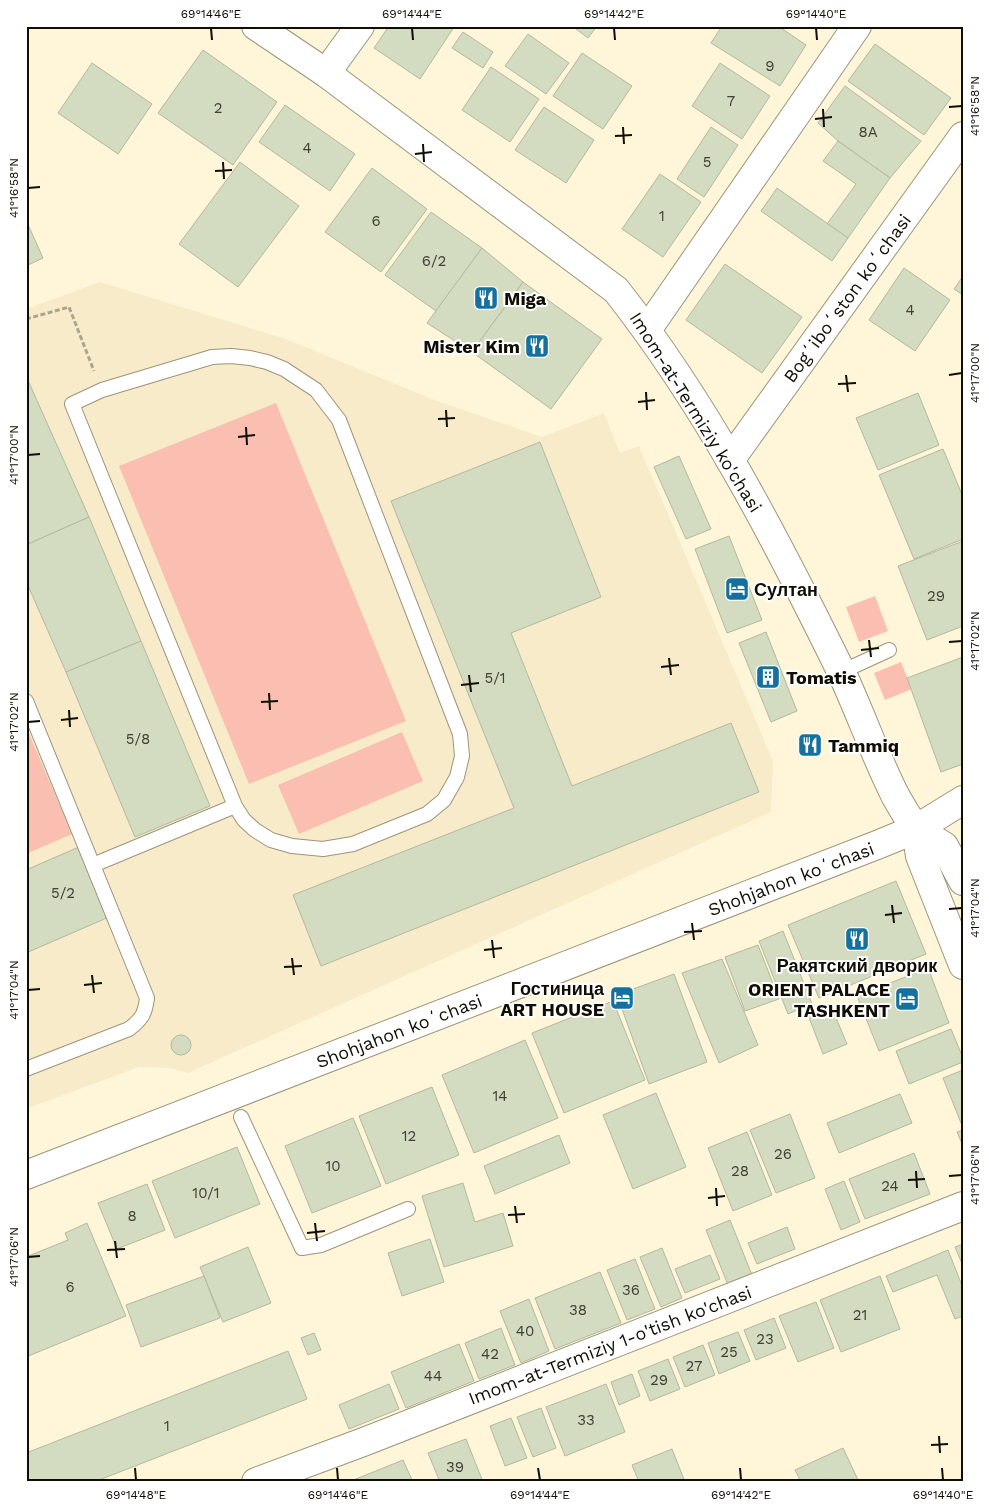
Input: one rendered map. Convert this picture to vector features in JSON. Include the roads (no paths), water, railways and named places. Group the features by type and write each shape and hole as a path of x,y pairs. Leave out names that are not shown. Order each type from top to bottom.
{"street":[{"name":"Imom-at-Termiziy ko'chasi","path":"256,26 326,73 616,290 647,330 730,460 789,565 841,672 896,798 916,829 920,856 963,965"},
{"path":"326,73 360,26"},
{"path":"647,330 857,26"},
{"name":"Bogʻiboʻston koʻchasi","path":"730,460 963,136"},
{"name":"Shohjahon koʻchasi","path":"26,1175 916,829 963,800"},
{"path":"916,829 963,821"},
{"name":"Imom-at-Termiziy ko'chasi","path":"916,829 944,846 963,881"},
{"name":"Imom-at-Termiziy 1-o'tish ko'chasi","path":"256,1482 366,1441 963,1206"}],"lane":[{"path":"231,356 267,362 284,370 316,390 339,420 460,734 462,756 457,777 444,800 427,814 353,844 323,849 292,846 271,840 244,820 235,806 72,404 102,390 212,357 231,356"},
{"path":"841,672 889,650"},
{"path":"26,701 147,998 146,1011 139,1022 129,1029 26,1069"},
{"path":"93,866 235,806"},
{"path":"241,1117 302,1248 321,1245 408,1209"}],"place":[{"name":"Miga","path":"486,298"},
{"name":"Mister Kim","path":"537,346"},
{"name":"Султан","path":"737,589"},
{"name":"Tomatis","path":"768,677"},
{"name":"Tammiq","path":"810,745"},
{"name":"Ракятский дворик","path":"857,939"},
{"name":"Гостиница ART HOUSE","path":"622,998"},
{"name":"ORIENT PALACE TASHKENT","path":"907,999"}]}
